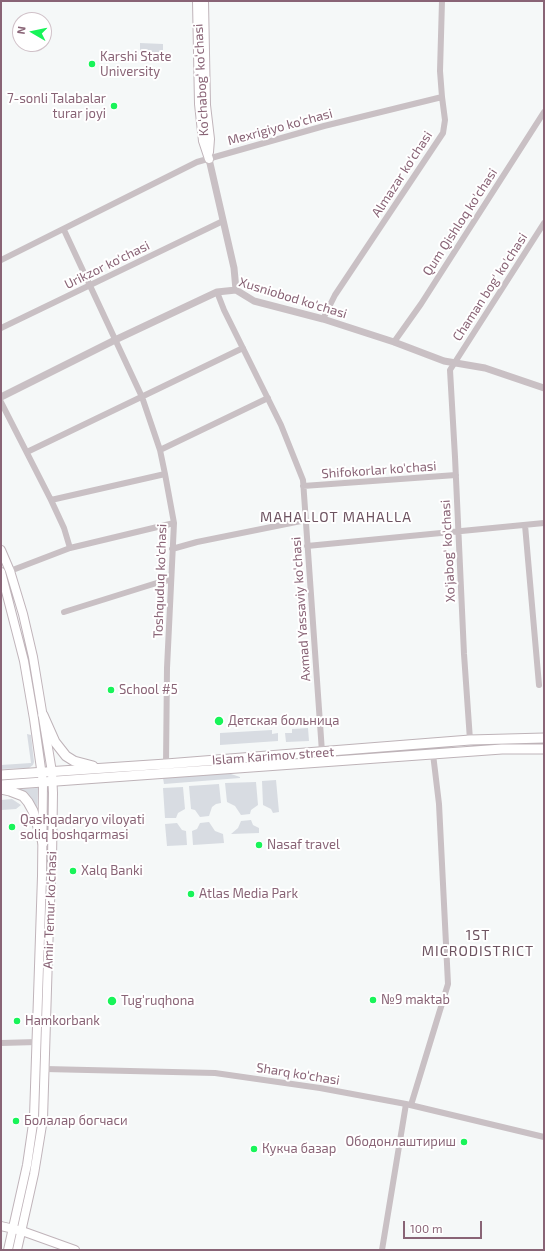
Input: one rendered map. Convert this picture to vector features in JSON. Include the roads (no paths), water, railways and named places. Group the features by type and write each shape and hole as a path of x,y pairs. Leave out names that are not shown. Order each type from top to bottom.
{"main road":[{"name":"Ko‘chabog‘ ko‘chasi","path":"197,1 199,104 203,141 209,159"},
{"name":"Ko‘chabog‘ ko‘chasi","path":"204,1 206,98 210,139 209,159"},
{"name":"Amir Temur ko'chasi","path":"1,550 10,571 23,614 33,657 43,715 47,772 43,783 43,843 34,1117 27,1165 8,1250"},
{"name":"Amir Temur ko'chasi","path":"1,572 24,661 47,772 53,782 52,860 42,1119 34,1174 17,1250"},
{"path":"43,715 55,742 66,756 74,761 100,768"},
{"name":"Islam Karimov street","path":"1,774 166,764 470,740 544,738"},
{"path":"502,739 499,745 502,749"},
{"name":"Islam Karimov street","path":"1,785 502,749 544,749"},
{"path":"1,789 23,796 28,802 33,811 43,843"},
{"path":"1,1226 13,1228 75,1250"}],"street":[{"name":"Almazar ko'chasi","path":"323,319 335,295 443,133 446,120 440,72 442,1"},
{"name":"Mexrigiyo ko'chasi","path":"1,260 64,230 197,162 324,126 442,97"},
{"name":"Qum Qishloq ko'chasi","path":"394,342 429,291 544,112"},
{"name":"Ko‘chabog‘ ko‘chasi","path":"209,159 234,268 236,290"},
{"name":"Urikzor ko'chasi","path":"1,328 223,221"},
{"name":"Chaman bog' ko'chasi","path":"454,362 544,223"},
{"name":"Toshquduq ko'chasi","path":"64,230 142,397 160,450 165,474 174,523 167,668 166,764"},
{"name":"Xusniobod ko'chasi","path":"1,396 217,292 236,290 254,300 323,319 394,342 444,361 485,368 544,388"},
{"name":"Axmad Yassaviy ko'chasi","path":"217,292 224,310 282,425 302,480 322,752"},
{"path":"27,452 243,348"},
{"name":"Xo'jabog' ko'chasi","path":"454,362 450,370 464,654 470,740"},
{"path":"160,450 268,398"},
{"path":"1,402 51,500 64,528 70,548"},
{"path":"51,500 165,474"},
{"name":"Shifokorlar ko'chasi","path":"303,486 456,475"},
{"path":"172,549 197,542 306,520"},
{"path":"10,571 70,548 174,523"},
{"path":"307,546 544,523"},
{"path":"525,525 539,685"},
{"path":"64,612 163,581 171,580"},
{"path":"382,1250 408,1104 448,984 439,804 433,754"},
{"path":"1,1042 37,1042"},
{"name":"Sharq ko‘chasi","path":"45,1069 215,1073 320,1088 408,1104 544,1136"}],"place":[{"name":"Karshi State University","path":"92,64"},
{"name":"7-sonli Talabalar turar joyi","path":"114,106"},
{"name":"School #5","path":"111,690"},
{"name":"Детская больница","path":"219,721"},
{"name":"Qashqadaryo viloyati soliq boshqarmasi","path":"12,827"},
{"name":"Nasaf travel","path":"259,845"},
{"name":"Xalq Banki","path":"73,871"},
{"name":"Atlas Media Park","path":"191,894"},
{"name":"№9 maktab","path":"373,1000"},
{"name":"Tug'ruqhona","path":"112,1001"},
{"name":"Hamkorbank","path":"17,1021"},
{"name":"Болалар богчаси","path":"16,1121"},
{"name":"Ободонлаштириш","path":"464,1142"},
{"name":"Кукча базар","path":"254,1149"}],"district":[{"name":"MAHALLOT MAHALLA","path":"336,517"},
{"name":"1ST MICRODISTRICT","path":"478,944"}]}
